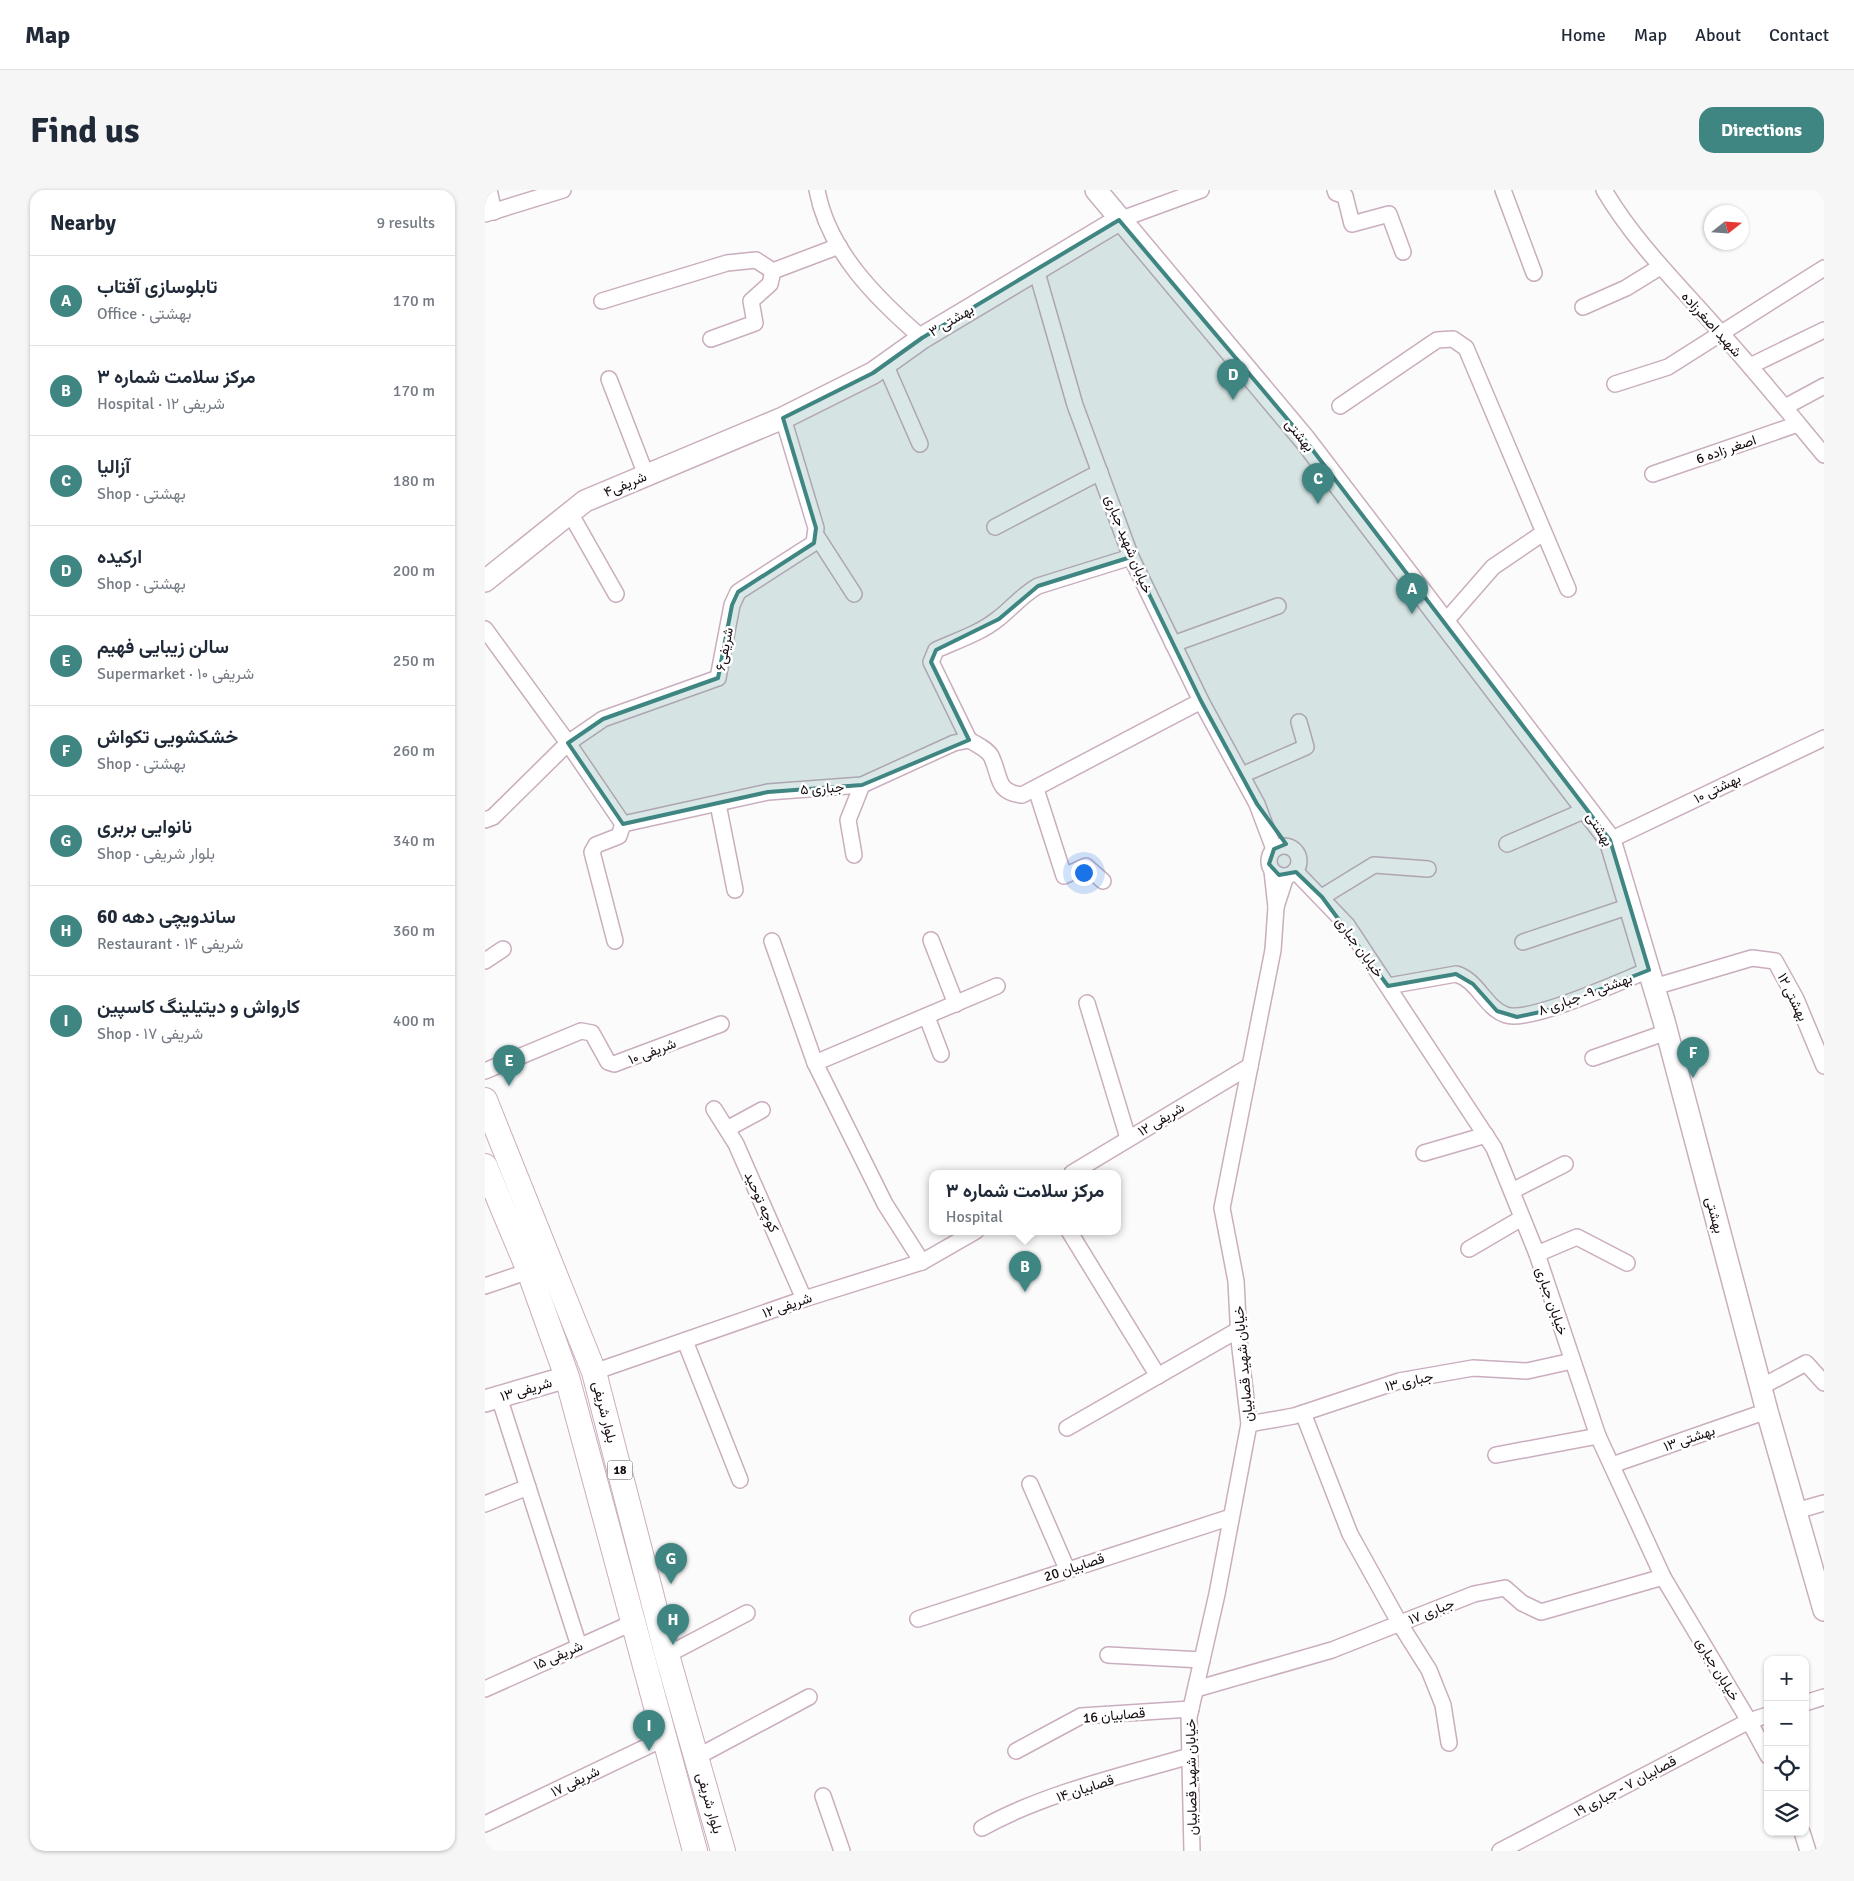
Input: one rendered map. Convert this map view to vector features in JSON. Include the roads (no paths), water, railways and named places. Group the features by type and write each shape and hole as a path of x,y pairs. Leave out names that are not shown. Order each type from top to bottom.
{"main road":[{"name":"بهشتی","path":"1096,190 1119,220 1305,440 1610,840 1667,1032 1767,1411 1824,1610"},
{"name":"بهشتی ۳","path":"783,418 873,372 922,338 1119,220"},
{"name":"شریفی۴","path":"485,581 585,501 783,418"},
{"name":"بلوار شریفی","path":"485,1100 493,1144 594,1372 667,1655 723,1851"},
{"name":"بلوار شریفی","path":"488,1177 529,1271 567,1377 695,1851"},
{"name":"شریفی ۱۳","path":"492,1399 567,1377"}],"street":[{"path":"489,190 489,213 563,190"},
{"path":"817,190 820,207 845,257 887,308 922,338"},
{"path":"1119,220 1201,190"},
{"path":"1335,190 1336,193 1345,196 1352,224 1389,214 1403,252"},
{"path":"1503,190 1534,273"},
{"name":"شهید اصغرزاده","path":"1605,190 1615,207 1660,267 1750,366 1824,455"},
{"path":"773,271 839,246"},
{"path":"602,301 727,263 756,260 773,271"},
{"path":"1583,307 1626,288 1660,267"},
{"path":"1615,384 1668,367 1720,332 1824,268"},
{"name":"خیابان شهید جباری","path":"1036,269 1075,406 1131,557 1201,701 1281,848"},
{"path":"711,338 755,323 751,300 770,284 773,271"},
{"path":"1750,366 1824,330"},
{"path":"1340,406 1437,340 1453,339 1466,348 1568,589"},
{"path":"885,364 920,444"},
{"path":"609,379 646,475"},
{"path":"1785,407 1824,386"},
{"path":"783,418 816,528 816,535 854,594"},
{"name":"اصغر زاده 6","path":"1653,474 1798,424"},
{"path":"995,527 1100,472"},
{"path":"570,513 616,594"},
{"path":"1445,622 1493,567 1543,533"},
{"name":"شریفی۶","path":"485,820 493,817 567,743 603,719 718,678 732,606 738,592 814,543 816,535"},
{"path":"1131,557 1038,586 1025,593 999,619 936,650 931,662 969,740 990,755 1003,789 1011,794 1022,795 1036,789 1201,701"},
{"path":"1173,644 1278,606"},
{"path":"485,629 623,824 619,836 596,845 592,852 615,941"},
{"path":"1242,775 1306,747 1299,722"},
{"name":"بهشتی ۱۰","path":"1610,840 1824,738"},
{"name":"جباری ۵","path":"623,824 768,792 862,785 954,743 969,740"},
{"path":"854,855 848,820 862,785"},
{"path":"1036,789 1065,876 1086,866 1103,881"},
{"path":"719,804 735,890"},
{"path":"1507,844 1588,810"},
{"path":"1281,848 1297,854 1298,866 1285,872 1269,864 1269,856 1281,848"},
{"path":"1322,897 1374,865 1428,869"},
{"name":"خیابان جباری","path":"1285,872 1322,897 1347,925 1494,1148 1537,1254 1598,1436 1611,1465 1663,1577 1764,1749"},
{"name":"خیابان شهید قصابیان","path":"1192,1851 1191,1710 1249,1424 1238,1330 1236,1281 1222,1208 1273,950 1276,907 1285,872"},
{"path":"1523,942 1630,906"},
{"path":"931,940 956,1004"},
{"path":"772,941 815,1063 885,1204 922,1262"},
{"path":"485,961 503,949"},
{"name":"بهشتی ۱۲","path":"1651,979 1752,958 1775,960 1820,1047 1824,1066"},
{"name":"بهشتی ۹- جباری ۸","path":"1389,986 1456,974 1464,976 1473,984 1497,1011 1507,1016 1517,1017 1545,1011 1651,979"},
{"path":"815,1063 997,986"},
{"path":"1087,1003 1128,1138"},
{"path":"927,1017 941,1054"},
{"name":"شریفی ۱۰","path":"485,1071 581,1031 592,1033 609,1062 614,1064 721,1024"},
{"path":"1593,1058 1667,1032"},
{"name":"شریفی ۱۲","path":"1077,1170 1250,1066"},
{"name":"کوچه توحید","path":"714,1109 736,1144 804,1299"},
{"path":"727,1129 762,1110"},
{"path":"1424,1153 1486,1135"},
{"path":"1511,1191 1565,1164"},
{"path":"1469,1249 1522,1218"},
{"name":"شریفی ۱۲","path":"594,1372 804,1299 922,1262 968,1235"},
{"path":"1071,1235 1158,1376"},
{"path":"1537,1254 1577,1237 1627,1263"},
{"path":"485,1286 529,1271"},
{"path":"1067,1428 1238,1330"},
{"path":"685,1340 740,1480"},
{"name":"جباری ۱۳","path":"1249,1424 1303,1413 1399,1382 1473,1368 1527,1371 1572,1361"},
{"path":"1761,1387 1806,1363 1824,1383"},
{"path":"492,1399 528,1487 579,1646"},
{"name":"بهشتی ۱۳","path":"1611,1465 1767,1411"},
{"path":"1303,1413 1350,1534 1400,1624 1429,1670 1443,1705 1449,1743"},
{"path":"1496,1455 1598,1436"},
{"path":"1030,1484 1067,1569"},
{"path":"485,1504 528,1487"},
{"path":"1796,1512 1824,1503"},
{"name":"قصابیان 20","path":"918,1619 1231,1517"},
{"name":"جباری ۱۷","path":"1196,1689 1332,1650 1474,1594 1505,1588 1522,1603 1541,1612 1663,1577"},
{"path":"667,1655 747,1613"},
{"name":"شریفی ۱۵","path":"485,1688 632,1623"},
{"path":"1108,1655 1202,1660"},
{"path":"697,1757 809,1696"},
{"path":"1809,1702 1824,1697"},
{"name":"قصابیان 16","path":"1016,1751 1081,1716 1191,1710"},
{"name":"قصابيان ۷ - جباری ۱۹","path":"1500,1851 1749,1721 1764,1716"},
{"name":"شریفی ۱۷","path":"485,1824 665,1738"},
{"name":"قصابیان ۱۴","path":"982,1828 1005,1815 1103,1781 1190,1756"},
{"path":"823,1796 842,1851"},
{"path":"1803,1836 1808,1851"}],"place":[{"name":"ارکیده","path":"1233,400"},
{"name":"آزالیا","path":"1318,504"},
{"name":"تابلوسازی آفتاب","path":"1412,614"},
{"name":"خشکشویی تکواش","path":"1693,1078"},
{"name":"سالن زیبایی فهیم","path":"509,1086"},
{"name":"مرکز سلامت شماره ۳","path":"1025,1292"},
{"name":"نانوایی بربری","path":"671,1584"},
{"name":"ساندویچی دهه 60","path":"673,1645"},
{"name":"کارواش و دیتیلینگ کاسپین","path":"649,1751"}]}
